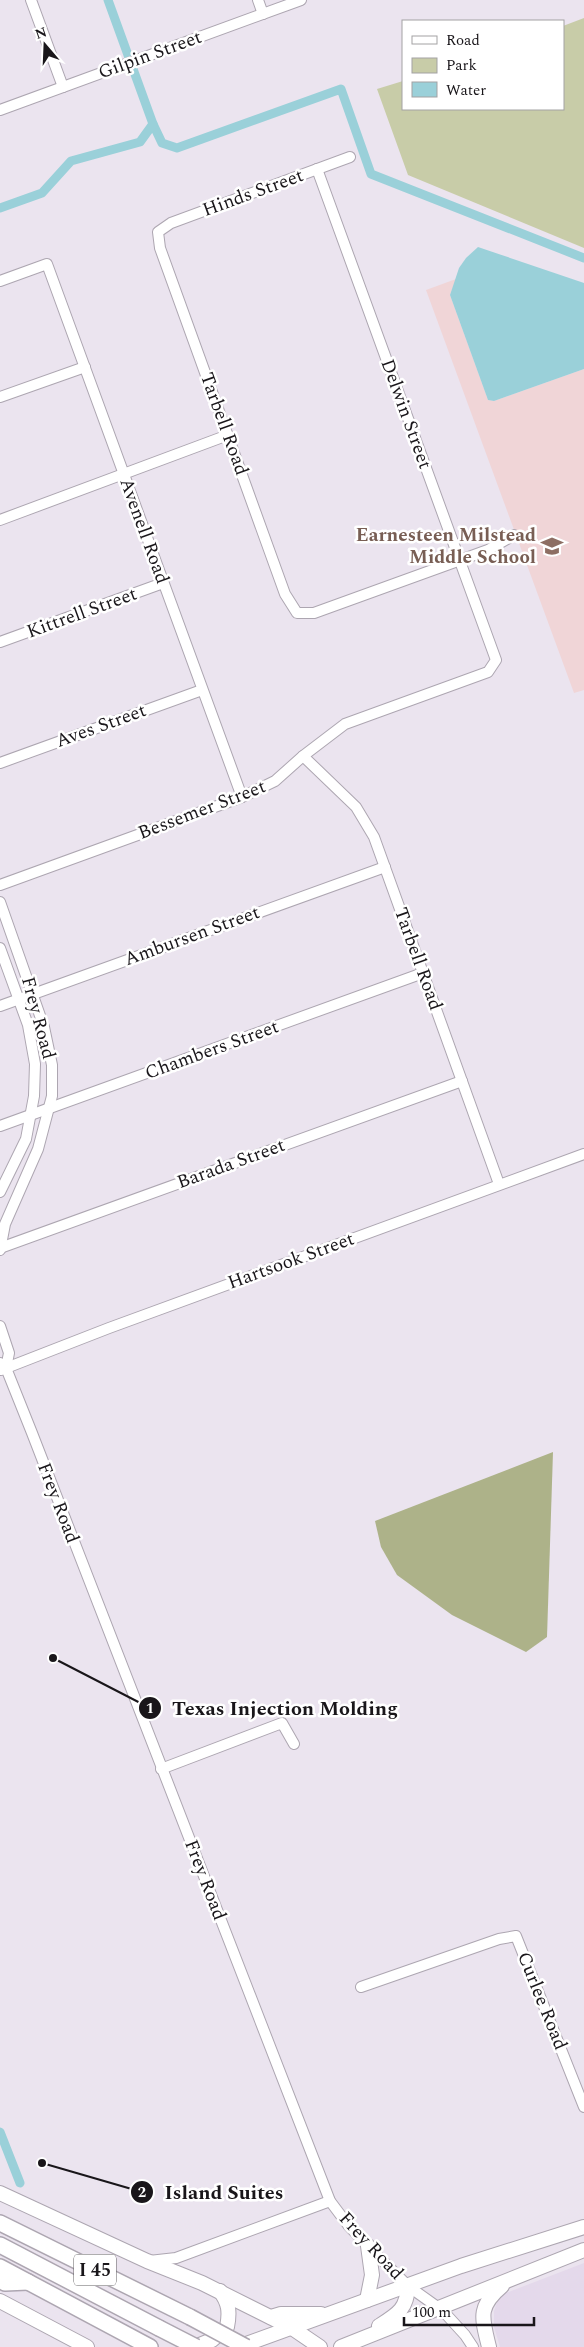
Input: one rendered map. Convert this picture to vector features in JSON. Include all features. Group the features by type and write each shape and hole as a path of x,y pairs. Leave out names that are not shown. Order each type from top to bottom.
{"highway":[{"name":"I 45","path":"0,2223 190,2317 246,2347"},
{"name":"I 45","path":"0,2245 195,2347"},
{"name":"I 45","path":"0,2267 150,2347"},
{"path":"0,2280 5,2282 29,2282"}],"main road":[{"path":"0,2193 147,2261 219,2291 292,2328 320,2347"},
{"path":"238,2347 461,2266 584,2227"},
{"path":"367,2300 372,2275 368,2246"},
{"path":"341,2347 584,2250"},
{"path":"489,2347 483,2322 483,2308 493,2293 509,2279"},
{"path":"356,2341 402,2309 407,2298 408,2286"},
{"path":"195,2347 212,2340 227,2327 229,2310 227,2301 219,2291"},
{"path":"0,2301 87,2347"},
{"path":"270,2317 281,2314 329,2314"}],"street":[{"path":"30,0 63,87"},
{"path":"258,0 263,14"},
{"name":"Gilpin Street","path":"0,110 301,0"},
{"name":"Hinds Street","path":"158,232 171,223 350,157"},
{"name":"Delwin Street","path":"317,169 496,660"},
{"name":"Tarbell Road","path":"158,232 160,248 286,594 298,613 314,612 460,560"},
{"name":"Avenell Road","path":"0,281 47,264 242,798"},
{"path":"0,397 84,367"},
{"path":"0,520 228,435"},
{"path":"460,560 488,550 514,535"},
{"name":"Kittrell Street","path":"0,642 164,583"},
{"name":"Bessemer Street","path":"0,885 242,798 275,781 303,756 345,724 488,672 496,660"},
{"name":"Aves Street","path":"0,763 202,690"},
{"name":"Tarbell Road","path":"303,756 356,807 374,837 499,1184"},
{"name":"Ambursen Street","path":"0,1006 385,866"},
{"name":"Frey Road","path":"0,902 44,1027 52,1065 52,1096 38,1149 5,1224 0,1248"},
{"name":"Frey Road","path":"0,948 28,1026 35,1064 34,1096 26,1139 0,1192"},
{"name":"Chambers Street","path":"0,1126 423,973"},
{"name":"Barada Street","path":"0,1248 462,1081"},
{"name":"Hartsook Street","path":"2,1367 584,1154"},
{"name":"Frey Road","path":"0,1326 9,1353 2,1367 330,2201 348,2225 368,2246 408,2286 440,2308 465,2335 473,2347"},
{"path":"161,1769 282,1723 294,1744"},
{"name":"Curlee Road","path":"361,1987 499,1939 516,1936 584,2107"},
{"path":"147,2261 176,2258 330,2201"}],"shaded area":[{"name":"Earnesteen Milstead Middle School","path":"456,279 450,295 488,400 494,401 584,369 584,690 574,693 426,290"},
{"path":"584,2263 584,2347 500,2347 494,2327 494,2311 498,2300 506,2293"}],"green space":[{"path":"584,18 584,248 408,175 377,89 402,81 402,110 564,110 564,26"},
{"path":"553,1452 547,1637 526,1652 452,1615 397,1575 381,1547 375,1521"}],"water":[{"path":"478,247 584,283 584,369 494,401 488,400 450,295 459,268 466,258"}],"waterway":[{"path":"0,208 42,193 71,161 140,142 153,124 108,0"},
{"path":"153,124 162,143 177,148 341,89 371,174 584,258"},
{"path":"0,2132 20,2183"}],"place":[{"name":"Earnesteen Milstead Middle School","path":"552,546"},
{"name":"Texas Injection Molding","path":"53,1658"},
{"name":"Island Suites","path":"42,2163"}]}
